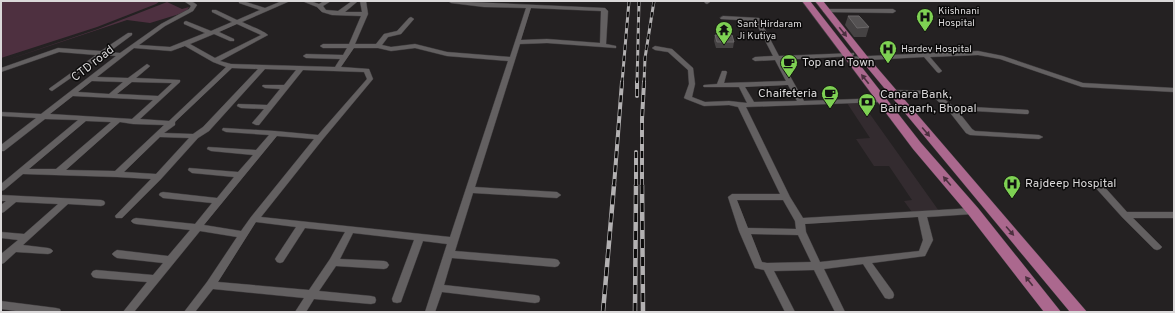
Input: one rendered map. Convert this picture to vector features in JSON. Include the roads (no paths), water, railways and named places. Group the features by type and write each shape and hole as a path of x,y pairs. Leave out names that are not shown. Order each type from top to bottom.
{"main road":[{"path":"806,1 855,57 893,92 1078,312"},
{"path":"823,6 882,100 917,146 973,211 1053,312"}],"street":[{"name":"CTD road","path":"1,150 133,46 168,22 191,10 194,5 187,1"},
{"path":"240,5 255,1"},
{"path":"133,46 171,49 286,1"},
{"path":"305,1 319,6 324,11 340,14 365,14"},
{"path":"319,6 328,1"},
{"path":"340,14 355,1"},
{"path":"337,69 351,47 365,14 363,1"},
{"path":"451,1 529,7 603,9 605,11 603,44"},
{"path":"247,4 265,10"},
{"path":"823,6 893,10"},
{"path":"430,312 529,7"},
{"path":"214,11 265,35 215,61"},
{"path":"723,18 757,18 802,104"},
{"path":"378,46 386,36 399,33 411,19"},
{"path":"186,23 232,40"},
{"path":"52,89 130,34"},
{"path":"518,42 547,41 603,44 614,47"},
{"path":"185,44 215,61 230,66 367,70 370,79 320,137 254,219 211,285 189,312"},
{"path":"323,46 378,46 391,49 415,46 447,54 513,59"},
{"path":"655,48 670,50 691,69 692,84 688,98 704,104 802,104 882,100"},
{"path":"1,70 58,50 102,54 123,54"},
{"path":"755,59 926,56 964,52 1001,57 1082,85 1174,90"},
{"path":"306,56 345,57"},
{"path":"926,56 939,71"},
{"path":"110,96 148,66"},
{"path":"117,174 158,135 172,124 230,66"},
{"path":"119,216 158,177 195,136 206,129 263,67"},
{"path":"256,123 302,68"},
{"path":"720,86 724,72"},
{"path":"92,79 178,81 133,122"},
{"path":"706,86 790,83"},
{"path":"741,85 752,105"},
{"path":"265,86 286,87"},
{"path":"893,92 932,92 951,108 973,133 1039,137"},
{"path":"72,94 159,98"},
{"path":"741,105 786,197 800,221 801,232 840,312"},
{"path":"241,106 269,107"},
{"path":"951,108 1025,112"},
{"path":"1,114 172,124"},
{"path":"1,121 10,115"},
{"path":"1,188 84,119"},
{"path":"58,172 116,121"},
{"path":"226,130 320,137"},
{"path":"128,312 275,133"},
{"path":"158,135 195,136"},
{"path":"212,149 259,153"},
{"path":"192,170 240,175"},
{"path":"22,172 117,174 158,177"},
{"path":"1097,184 1157,247"},
{"path":"470,190 556,195"},
{"path":"163,195 219,201"},
{"path":"786,197 732,197 758,265 767,267 817,266 922,254 928,240 922,215"},
{"path":"1,198 101,203"},
{"path":"1,210 14,199"},
{"path":"1,260 65,202"},
{"path":"800,221 973,211"},
{"path":"1125,215 1174,215"},
{"path":"254,219 452,241"},
{"path":"136,221 197,227 244,235"},
{"path":"280,259 303,224"},
{"path":"300,312 309,296 333,262 351,229"},
{"path":"744,231 801,232"},
{"path":"1,235 26,237"},
{"path":"397,299 420,237"},
{"path":"14,248 48,251"},
{"path":"117,254 171,260"},
{"path":"450,254 555,264"},
{"path":"865,260 889,295"},
{"path":"333,262 384,265"},
{"path":"767,267 790,312"},
{"path":"96,274 156,279"},
{"path":"211,285 309,296 371,300"},
{"path":"438,288 535,299"},
{"path":"1,306 16,310 56,312"}],"railway":[{"path":"622,83 629,1"},
{"path":"637,83 639,1"},
{"path":"644,83 645,58 654,1"},
{"path":"614,186 622,82"},
{"path":"642,185 642,119 644,82"},
{"path":"637,83 637,96"},
{"path":"636,152 636,185"},
{"path":"603,312 614,185"},
{"path":"635,312 636,185"},
{"path":"642,185 643,312"}],"place":[{"name":"Kiishnani Hospital","path":"925,32"},
{"name":"Sant Hirdaram Ji Kutiya","path":"724,45"},
{"name":"Hardev Hospital","path":"888,64"},
{"name":"Top and Town","path":"789,78"},
{"name":"Chaifeteria","path":"830,109"},
{"name":"Canara Bank, Bairagarh, Bhopal","path":"867,117"},
{"name":"Rajdeep Hospital","path":"1012,199"}]}
